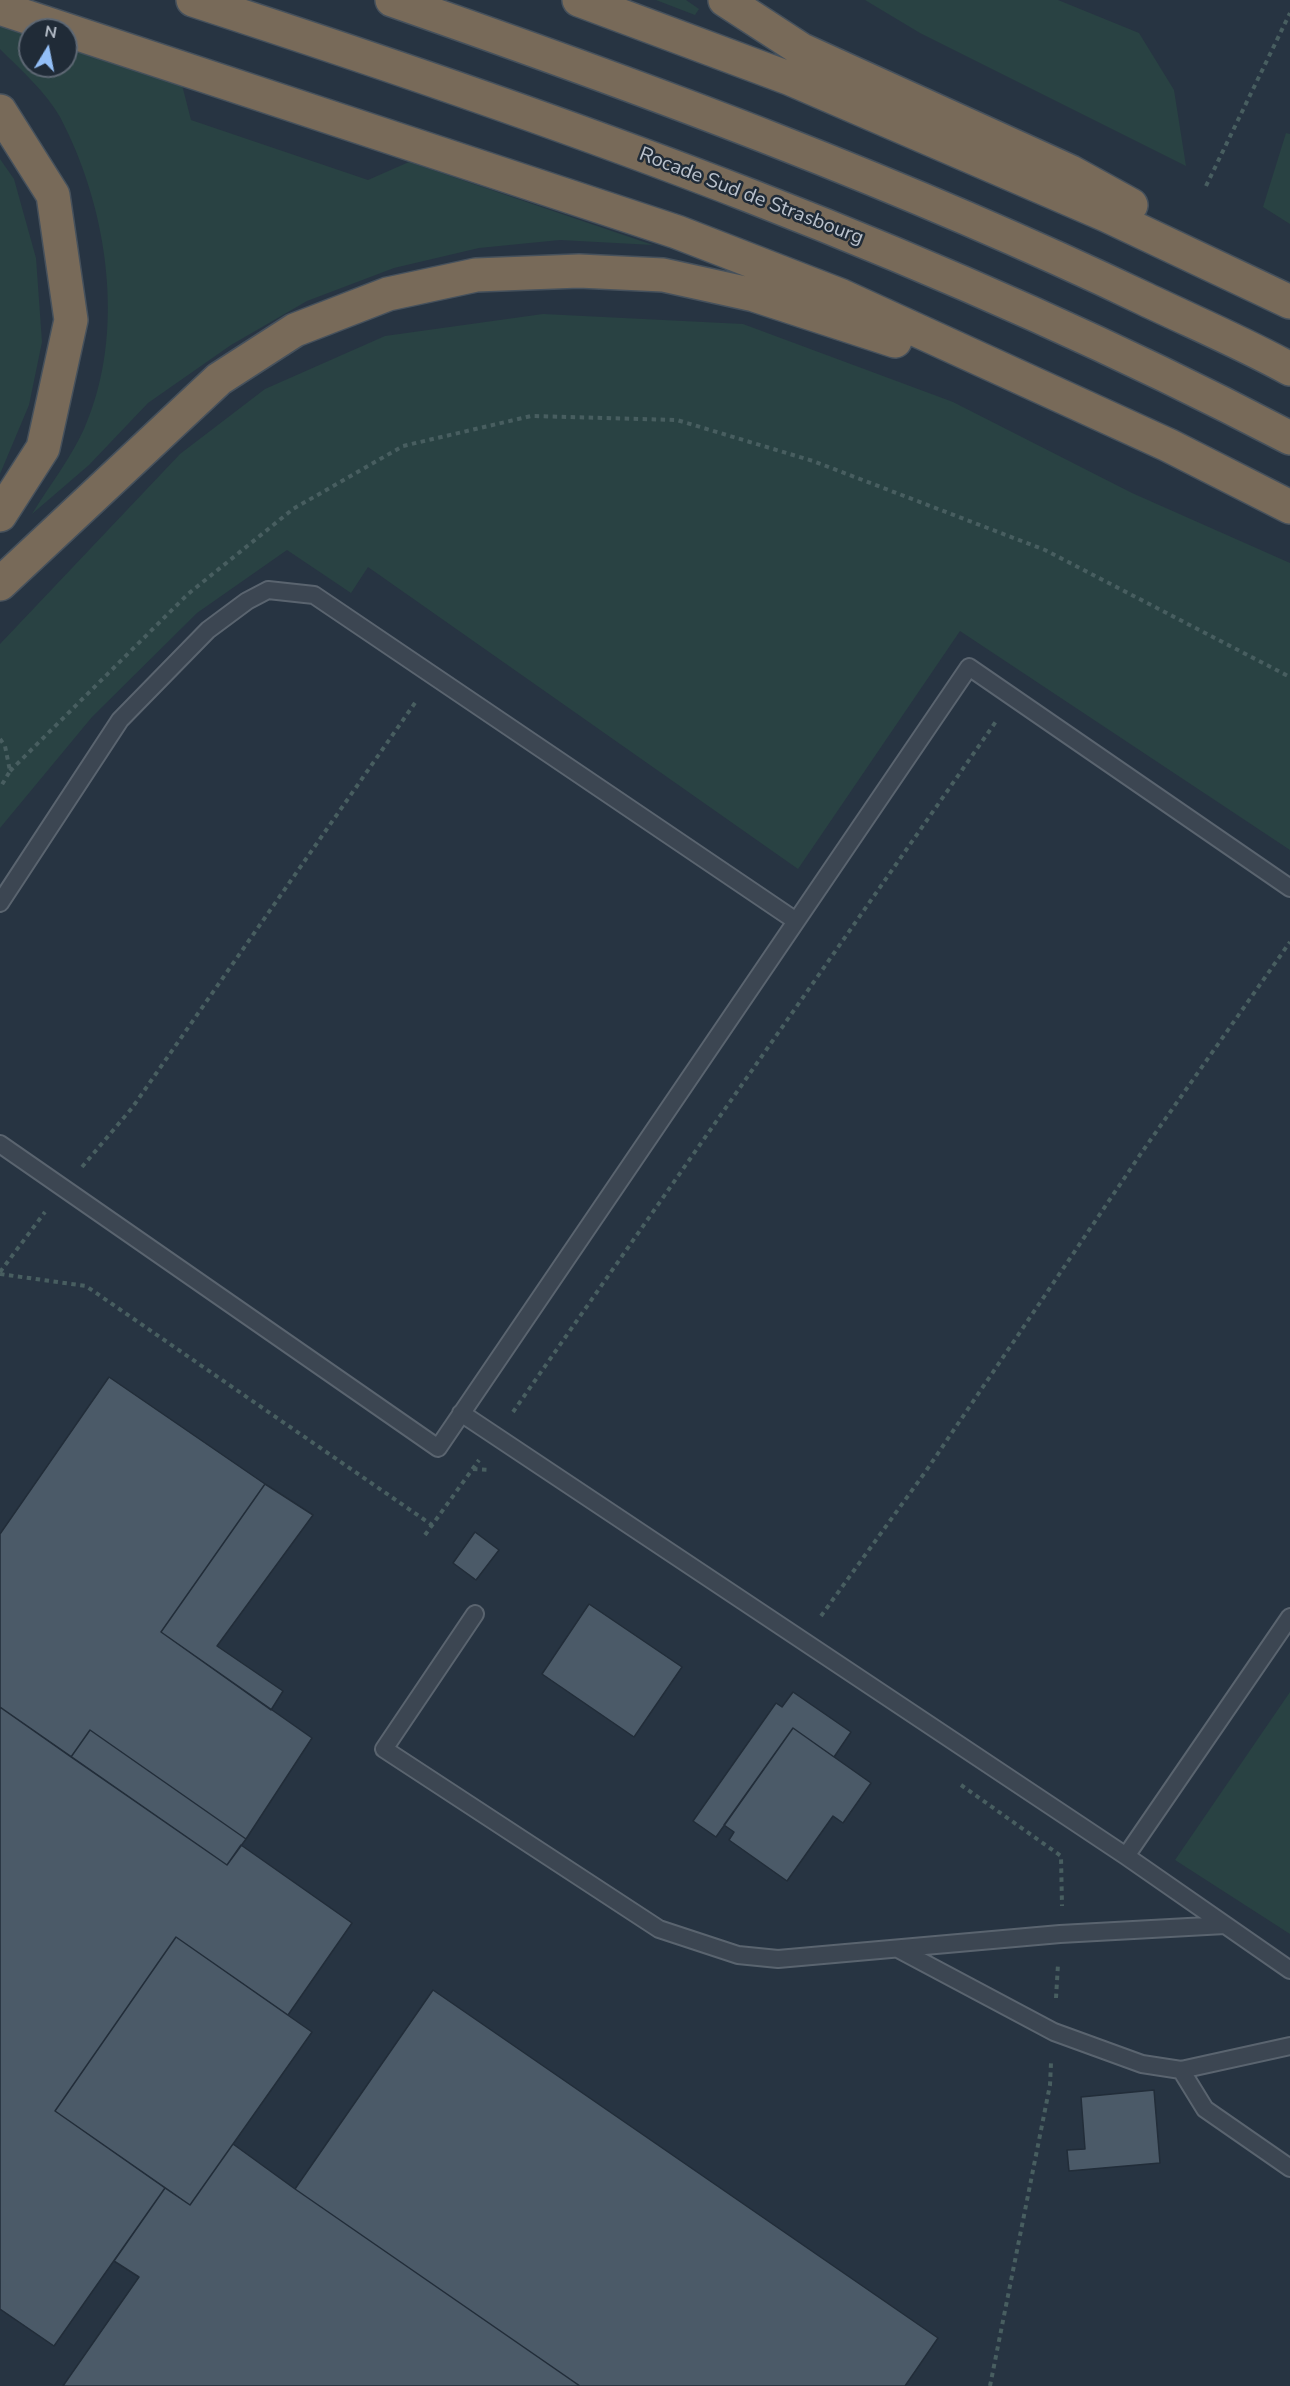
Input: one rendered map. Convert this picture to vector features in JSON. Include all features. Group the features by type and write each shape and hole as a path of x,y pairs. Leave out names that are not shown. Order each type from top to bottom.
{"highway":[{"name":"Rocade Sud de Strasbourg","path":"193,0 564,125 792,211 1011,304 1229,406 1290,438"},
{"path":"392,0 617,79 841,164 1061,259 1290,369"},
{"path":"579,0 791,79 1106,215 1290,302"},
{"path":"725,0 802,50 1071,172 1290,293"},
{"path":"0,8 677,232 842,296 1168,445 1290,507"},
{"path":"0,111 53,195 71,320 42,448 0,514"},
{"path":"0,584 219,379 296,330 388,294 465,277 579,271 663,275 754,296 1013,374"}],"lane":[{"path":"0,903 120,720 208,630 247,601 268,590 314,595 796,921"},
{"path":"0,1144 438,1448 969,667 1290,888"},
{"path":"461,1413 1126,1856 1290,1970"},
{"path":"476,1614 384,1749 658,1929 738,1955 778,1959 1060,1934 1225,1925"},
{"path":"1126,1856 1290,1617"},
{"path":"897,1949 1054,2032 1142,2064 1181,2070 1290,2046"},
{"path":"1181,2070 1205,2109 1290,2168"}],"path":[{"path":"1206,186 1290,13"},
{"path":"0,788 10,771 188,594 293,509 403,446 531,416 677,420 813,460 1045,550 1290,677"},
{"path":"432,1525 86,1286 0,1273 64,1188 132,1108 380,751 422,693 439,679"},
{"path":"425,1535 496,1437 724,1112 896,861 1013,697"},
{"path":"0,739 5,746 10,771"},
{"path":"803,1642 926,1471 1142,1152 1290,942"},
{"path":"473,1469 497,1471"},
{"path":"954,1781 1061,1856 1060,1934 1050,2085 990,2386"}],"green space":[{"path":"656,0 686,0 699,9 695,15"},
{"path":"865,0 1058,0 1139,33 1174,90 1186,166 920,33"},
{"path":"0,23 18,29 18,67 0,49"},
{"path":"78,48 181,81 191,120 368,180 409,162 653,245 560,240 479,248 394,268 307,301 231,345 148,403 89,465 32,514 84,429 97,392 105,353 108,312 106,271 100,230 90,191 77,153 60,117 29,78 78,78"},
{"path":"1286,133 1290,134 1290,224 1263,207"},
{"path":"0,159 14,179 36,258 42,342 29,405 0,474"},
{"path":"543,314 743,324 953,402 1132,493 1290,563 1290,850 960,631 798,869 368,567 351,593 287,550 197,613 92,717 0,828 0,644 180,454 265,389 385,336"},
{"path":"1290,1692 1290,1934 1175,1860"}],"building":[{"path":"109,1377 265,1484 161,1632 312,1738 246,1839 90,1730 71,1757 0,1707 0,1534"},
{"path":"265,1484 313,1515 217,1646 283,1691 271,1710 161,1632"},
{"path":"475,1532 499,1550 476,1580 453,1563"},
{"path":"589,1604 682,1667 634,1737 542,1674"},
{"path":"793,1692 851,1732 834,1757 793,1728 716,1837 693,1821 776,1703 782,1707"},
{"path":"0,1707 227,1865 241,1845 352,1923 288,2015 176,1937 55,2111 165,2188 54,2346 0,2309"},
{"path":"793,1728 871,1783 843,1823 833,1816 787,1881 729,1840 734,1832 724,1825"},
{"path":"90,1730 246,1839 227,1865 71,1757"},
{"path":"176,1937 312,2032 190,2205 55,2111"},
{"path":"433,1990 938,2338 905,2386 580,2386 295,2189"},
{"path":"1154,2090 1160,2163 1069,2171 1067,2150 1085,2149 1081,2097"},
{"path":"233,2144 580,2386 63,2386 139,2277 114,2261 165,2188 190,2205"}]}
